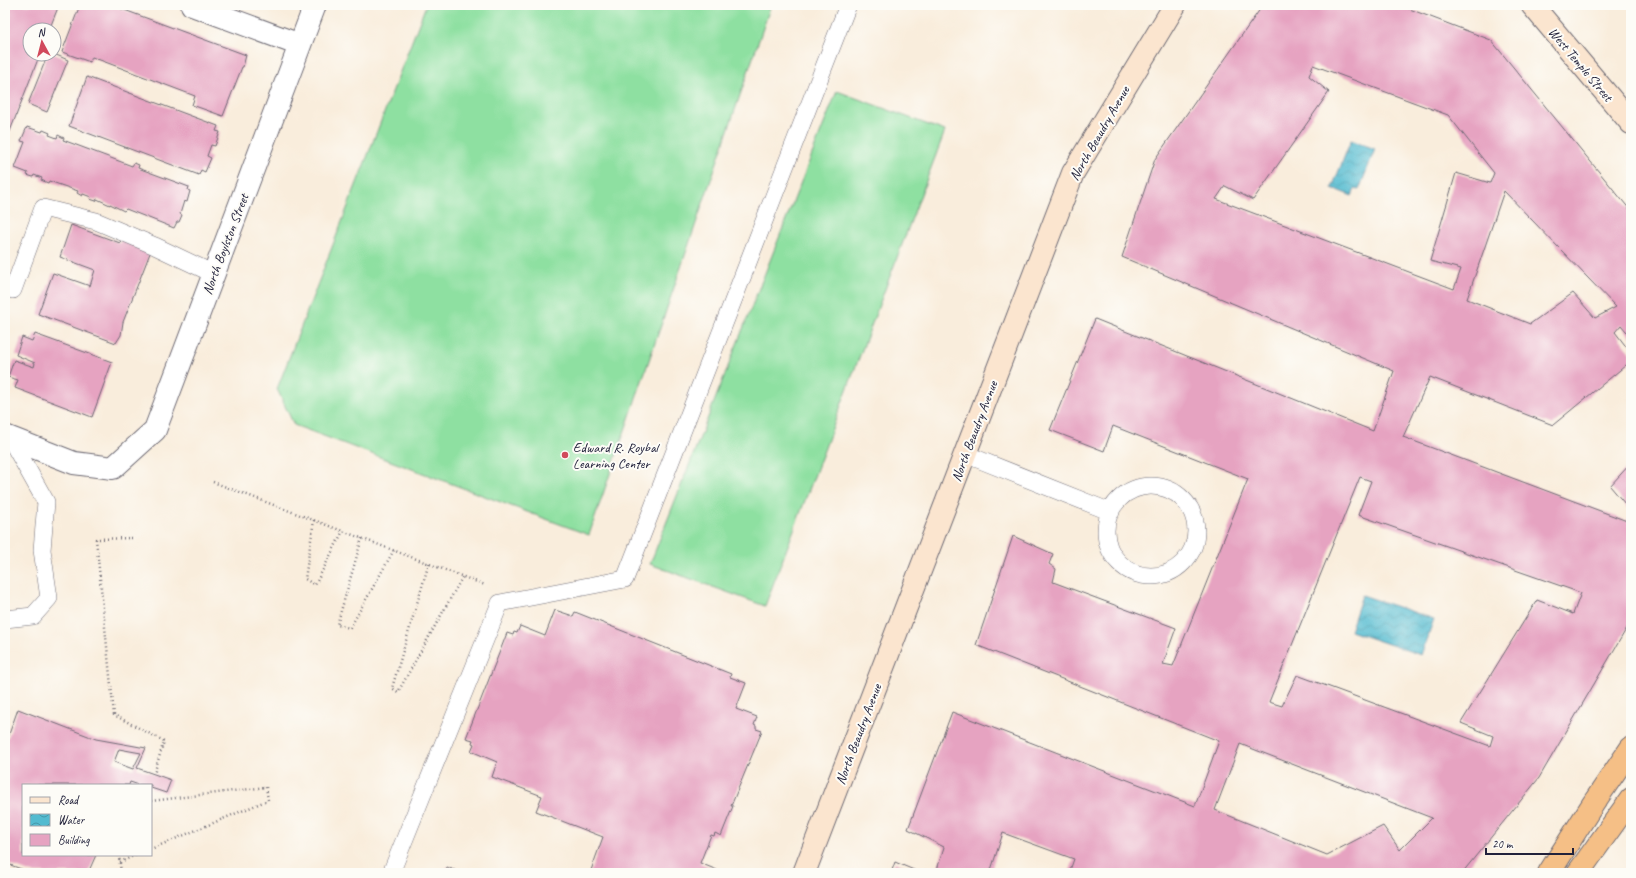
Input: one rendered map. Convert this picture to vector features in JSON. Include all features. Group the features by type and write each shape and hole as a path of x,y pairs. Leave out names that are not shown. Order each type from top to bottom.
{"highway":[{"path":"1549,873 1631,748"},
{"path":"1578,873 1631,799"}],"street":[{"path":"192,5 300,45"},
{"name":"North Boylston Street","path":"8,437 74,463 113,468 155,430 315,5"},
{"name":"North Beaudry Avenue","path":"804,873 1074,173 1175,5"},
{"name":"West Temple Street","path":"1532,5 1631,123"}],"lane":[{"path":"391,873 500,603 625,579 848,5"},
{"path":"13,290 43,208 96,221 155,246 214,274"},
{"path":"5,619 33,616 49,598 42,550 46,502 8,437"},
{"path":"965,454 1111,512"},
{"path":"1144,487 1159,487 1172,491 1184,500 1192,512 1196,525 1196,540 1190,554 1180,566 1167,573 1152,576 1137,574 1124,567 1113,556 1107,542 1106,526 1111,512 1119,500 1130,491 1144,487"}],"path":[{"path":"213,482 454,572"},
{"path":"314,520 305,579 315,584 343,531"},
{"path":"132,538 96,539 114,715 164,741 154,774"},
{"path":"362,538 337,625 350,628 394,550"},
{"path":"429,563 392,688 398,692 463,576"},
{"path":"152,801 266,787 268,800 152,849"},
{"path":"119,856 121,873"},
{"path":"120,862 134,856"}],"green space":[{"path":"426,5 771,5 589,535 294,425 277,389"},
{"path":"837,91 945,131 765,606 650,564"}],"water":[{"path":"1351,140 1375,149 1359,190 1355,189 1352,196 1332,188"},
{"path":"1362,595 1434,619 1421,655 1350,631"}],"building":[{"path":"5,5 59,5 52,22 22,22 22,62 37,62 5,144"},
{"path":"80,5 111,5 246,55 243,67 223,116 192,105 195,96 92,57 90,62 62,52"},
{"path":"1263,5 1399,5 1491,40 1631,211 1631,337 1621,325 1615,332 1631,353 1631,361 1553,425 1430,377 1403,437 1627,521 1631,514 1631,621 1539,778 1462,873 1140,873 1134,871 1133,873 1069,873 1074,859 1003,833 990,873 936,873 944,847 908,829 952,712 1195,806 1219,741 976,645 1013,536 1053,554 1049,564 1056,569 1053,582 1176,628 1163,664 1173,666 1248,479 1113,426 1104,451 1050,430 1095,319 1373,431 1394,371 1122,257 1155,159","holes":["1313,65 1448,115 1494,173 1490,183 1456,173 1430,261 1461,269 1454,289 1216,199 1225,186 1253,200 1329,92 1309,76","1504,191 1616,307 1595,318 1573,293 1530,324 1467,299","1360,477 1371,481 1358,515 1581,593 1573,614 1537,600 1461,723 1493,736 1490,746 1297,675 1282,706 1269,702","1240,744 1432,818 1400,850 1383,826 1327,855 1215,810"]},
{"path":"62,57 68,60 47,112 28,104 45,62 62,62"},
{"path":"87,77 218,126 216,131 220,132 215,146 211,145 207,156 211,158 205,172 201,170 199,175 69,126"},
{"path":"27,127 42,132 43,130 50,133 49,135 57,138 58,135 64,138 63,140 132,166 134,163 139,165 138,168 189,187 188,190 190,191 187,202 184,201 180,214 182,215 179,222 177,222 174,228 126,209 124,211 97,199 96,201 90,199 91,197 83,194 82,196 77,193 78,191 49,181 48,183 41,180 42,178 34,175 33,177 27,175 28,173 15,168 25,142 21,141"},
{"path":"71,225 120,243 122,237 152,248 123,322 121,335 116,343 38,314 53,273 90,286 95,270 60,257"},
{"path":"35,334 112,362 92,417 15,388 18,380 8,377 14,360 34,367 35,363 16,355 22,337 32,341"},
{"path":"1631,463 1631,511 1610,486"},
{"path":"555,610 573,616 575,612 731,674 730,677 746,683 736,709 757,717 754,725 756,726 756,729 762,731 731,806 733,806 721,836 715,833 714,836 711,835 700,863 717,870 716,873 590,873 603,837 536,811 542,796 492,777 497,762 471,751 474,744 472,743 473,740 466,738 507,633 513,635 514,632 517,633 520,626 545,636"},
{"path":"18,709 96,739 146,748 137,768 171,780 166,793 152,788 152,784 136,784 130,782 129,784 22,784 22,856 96,856 88,873 32,873 5,863 5,737 8,737","holes":["119,749 141,753 133,769 114,762"]},
{"path":"895,862 921,873 891,873"},
{"path":"447,867 462,873 444,873"}],"place":[{"name":"Edward R. Roybal Learning Center","path":"565,455"}]}
